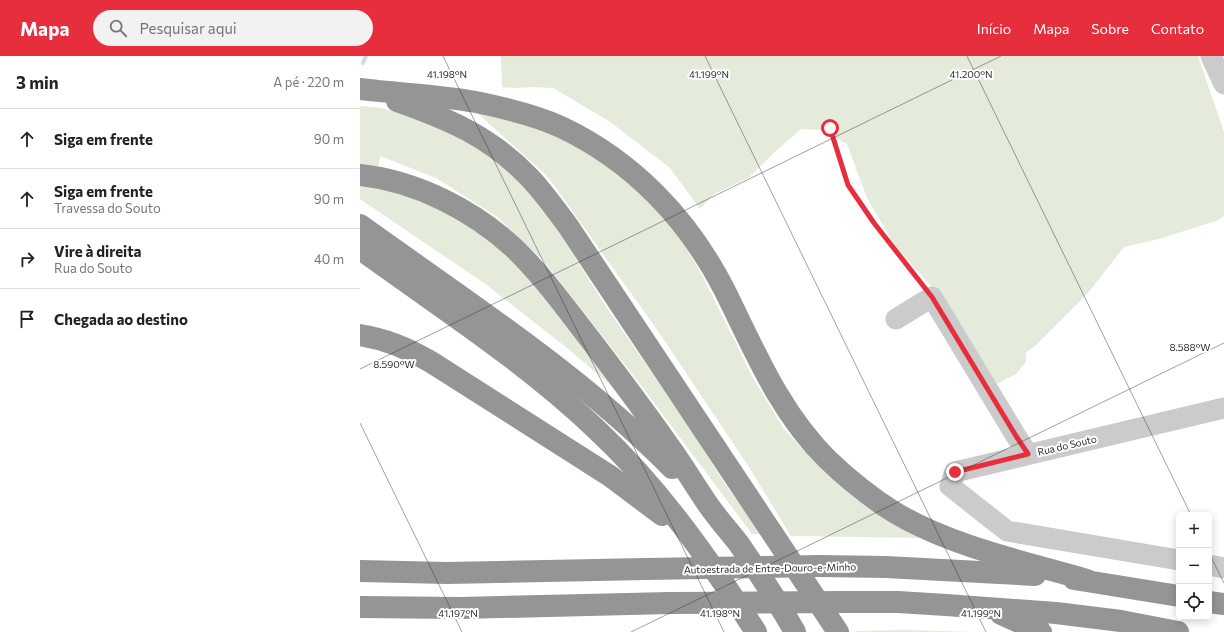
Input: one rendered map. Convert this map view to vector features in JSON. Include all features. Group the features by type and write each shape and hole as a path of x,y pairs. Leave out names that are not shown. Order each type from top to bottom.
{"highway":[{"path":"361,89 448,98 506,109 535,117 560,127 586,140 610,156 634,173 655,193 675,214 693,237 709,261 760,364 789,414 827,459 849,479 870,496 895,512 952,540 1087,580"},
{"path":"361,89 430,112 458,124 508,157 531,178 568,226 838,632"},
{"path":"369,176 401,183 437,197 475,218 514,248 550,289 627,388 670,447 709,506 771,590 796,632"},
{"path":"360,225 519,336 586,390 653,449 709,506"},
{"path":"360,250 503,352 552,390 598,430 665,504 727,588 756,632"},
{"path":"360,335 391,342 411,350 431,362 610,476 670,521 694,542"},
{"name":"Autoestrada de Entre-Douro-e-Minho","path":"360,571 447,573 819,566 886,567 1022,574 1087,580 1176,595"},
{"path":"360,607 461,608 670,603 898,602 1056,613 1121,621 1178,632"},
{"path":"1212,602 1224,604"},
{"path":"990,608 1041,632"}],"street":[{"path":"1211,56 1224,84"},
{"path":"896,319 932,297 1028,454"},
{"name":"Rua do Souto","path":"1176,559 1008,531 950,486 955,472 1224,408"},
{"path":"1212,566 1224,568"}],"path":[{"path":"830,128 848,185 874,223 932,297"}],"green space":[{"path":"501,56 1198,56 1224,132 1224,216 1216,221 1159,239 1124,247 1088,293 1034,347 1026,352 1026,362 1016,374 995,385 955,321 930,285 895,246 867,198 847,144 820,130 801,129 748,178 714,194 700,209 670,168 609,121 553,88 502,87"},
{"path":"360,106 381,108 443,127 481,148 522,184 560,234 607,308 687,424 725,484 761,534 752,534 640,384 542,259 496,216 436,178 380,156 376,185 411,197 463,221 504,251 526,275 613,387 562,344 484,283 360,199"},
{"path":"474,110 553,133 608,164 652,202 681,238 703,277 754,380 784,429 823,471 857,499 928,538 791,536 747,464 658,331 548,177"},
{"path":"905,630 974,632 856,631"}],"waterway":[{"path":"363,63 366,56"}],"route":[{"path":"830,128 848,185 874,223 932,297 1028,454 955,472"}]}
